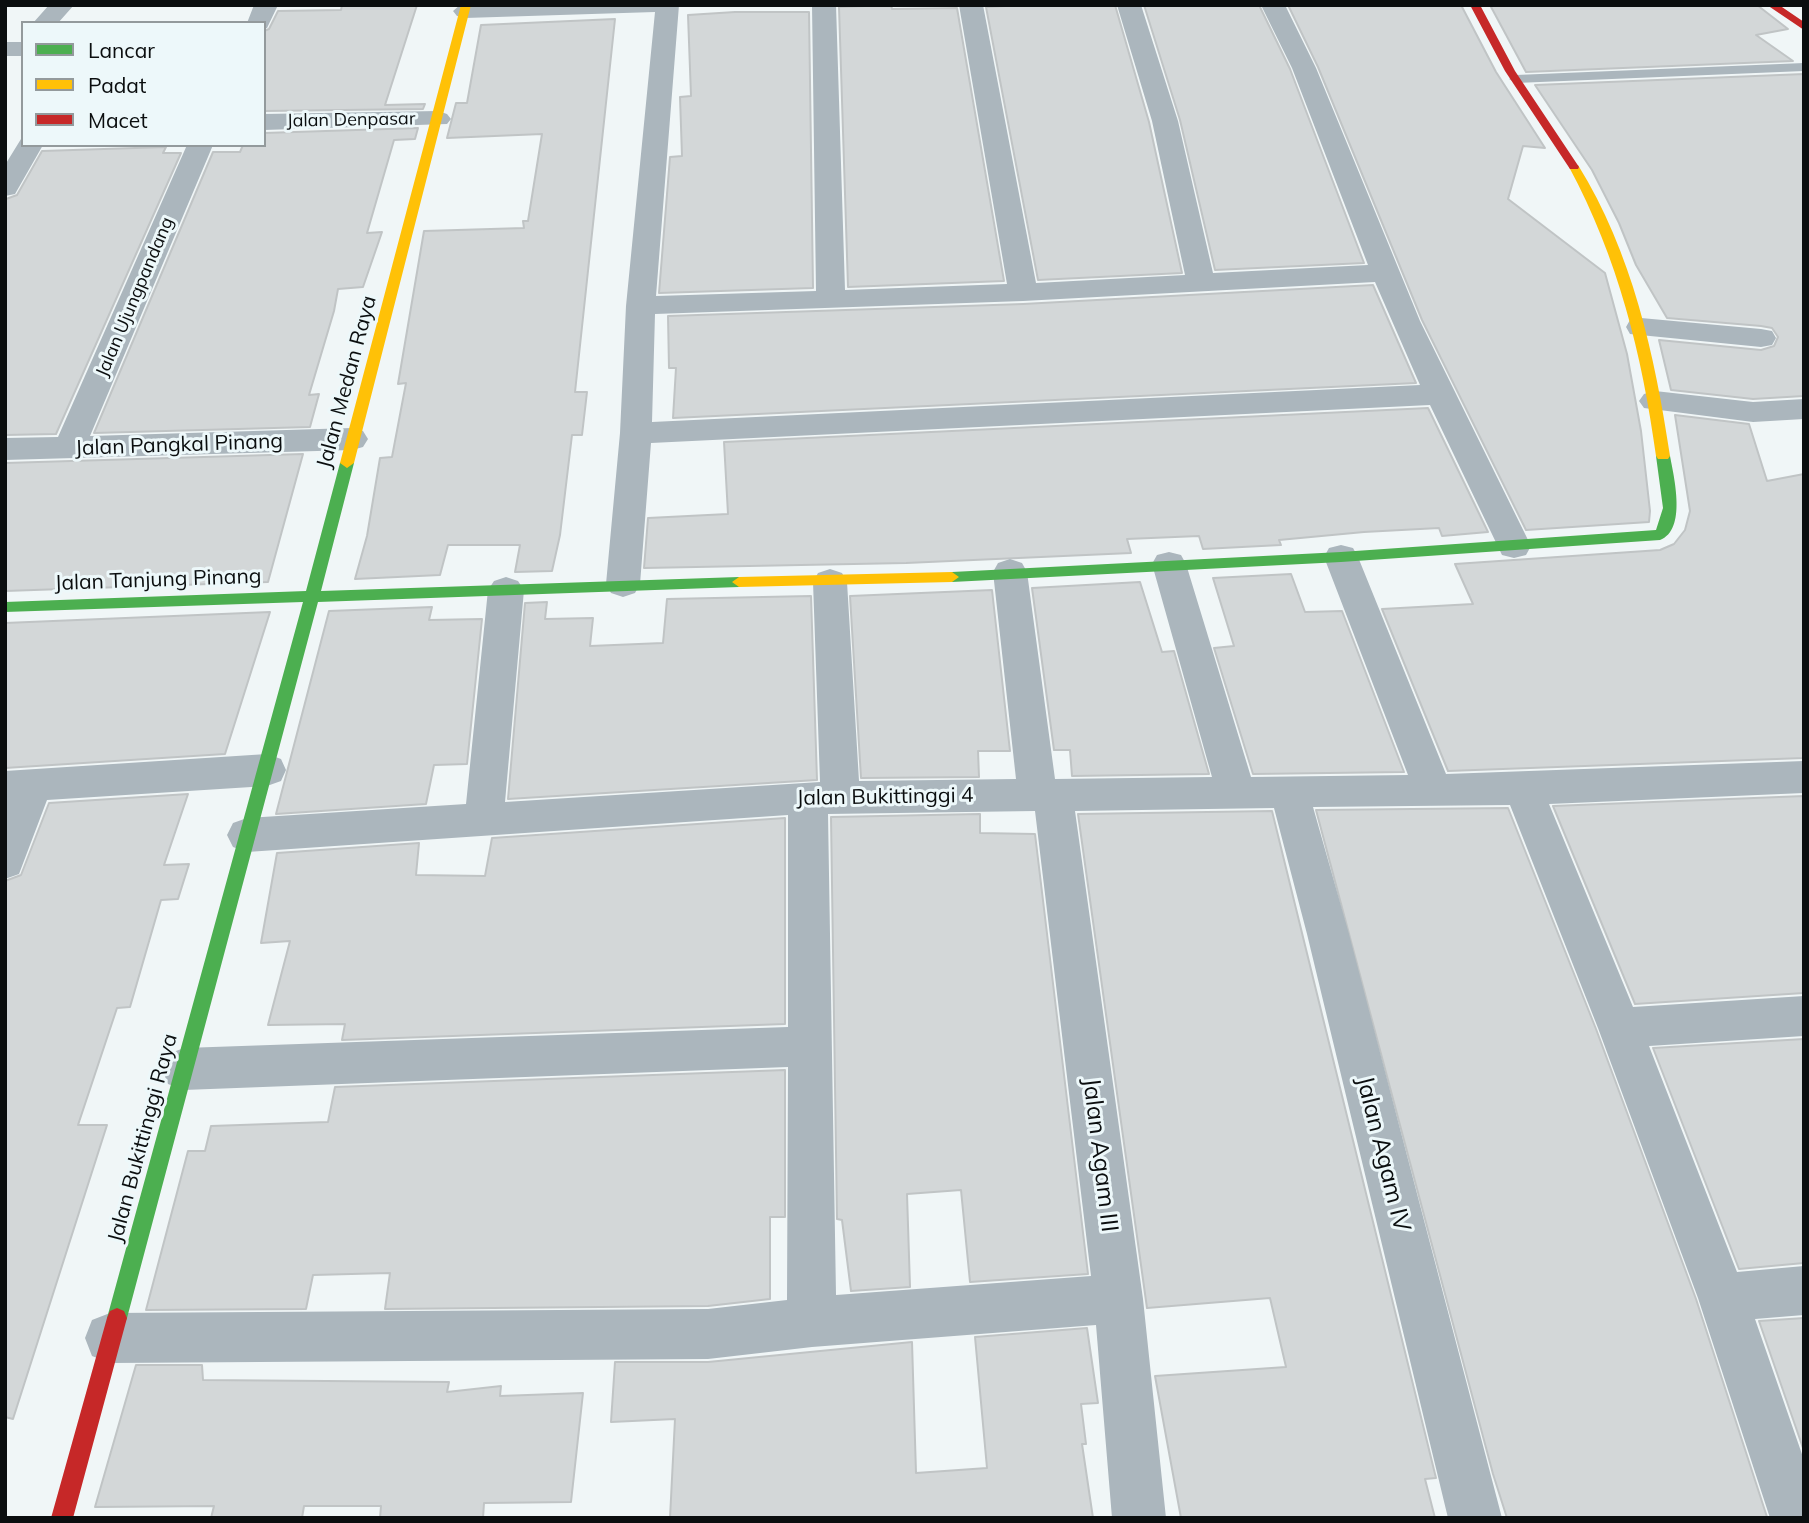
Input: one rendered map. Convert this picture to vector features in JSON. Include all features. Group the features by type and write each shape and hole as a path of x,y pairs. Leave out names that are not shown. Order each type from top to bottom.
{"street":[{"path":"47,21 62,5"},
{"path":"465,8 664,5 641,306 636,433 623,584"},
{"path":"824,5 831,297"},
{"path":"971,5 1023,292"},
{"path":"1129,5 1165,121 1201,284"},
{"path":"1273,5 1304,68 1384,273 1514,546"},
{"path":"1475,5 1516,79 1532,99 1592,201 1641,327 1655,401 1753,412 1804,409"},
{"path":"1772,5 1804,27"},
{"name":"Jalan Medan Raya","path":"267,770 465,8"},
{"name":"Jalan Denpasar","path":"266,122 438,119"},
{"path":"5,188 21,139"},
{"name":"Jalan Ujungpandang","path":"69,448 199,147"},
{"path":"641,306 1023,292 1384,273"},
{"path":"1641,327 1761,338"},
{"path":"636,433 1440,394"},
{"name":"Jalan Tanjung Pinang","path":"5,607 623,584 830,582 1341,557 1651,537 1663,534 1670,511 1655,401"},
{"name":"Jalan Pangkal Pinang","path":"5,449 352,439"},
{"path":"1341,557 1433,790"},
{"path":"1169,564 1236,792"},
{"name":"Jalan Agam III","path":"1010,572 1118,1299 1139,1518"},
{"path":"812,1322 810,1046 824,798 830,582"},
{"path":"484,819 506,590"},
{"path":"5,862 19,786 267,770"},
{"name":"Jalan Bukittinggi Raya","path":"62,1518 247,835 267,770"},
{"name":"Jalan Bukittinggi 4","path":"247,835 824,798 1523,789 1804,777"},
{"path":"1523,789 1620,1028 1723,1298 1797,1518"},
{"name":"Jalan Agam IV","path":"1289,792 1331,947 1475,1518"},
{"path":"1620,1028 1804,1016"},
{"path":"184,1069 810,1046"},
{"path":"1723,1298 1804,1290"},
{"path":"110,1338 708,1334 812,1322 1118,1299"}],"lane":[{"path":"1516,79 1801,69"}],"building":[{"path":"342,5 417,5 385,105 425,104 423,109 266,111 266,30 278,11 341,10"},
{"path":"891,5 892,9 957,8 1004,281 848,287 839,7"},
{"path":"1115,5 1149,122 1182,273 1038,280 986,7"},
{"path":"1144,5 1259,5 1290,69 1364,263 1215,270 1180,120"},
{"path":"1288,5 1461,5 1496,72 1545,148 1523,146 1508,199 1605,273 1627,354 1641,431 1649,522 1526,530 1422,320 1318,67"},
{"path":"1490,5 1757,5 1788,29 1756,35 1793,61 1526,72"},
{"path":"809,12 813,288 659,293 670,157 682,156 680,97 691,96 688,15"},
{"path":"615,19 575,392 587,392 582,435 572,435 560,535 552,571 515,572 520,545 448,545 440,575 355,579 367,536 380,458 392,457 406,383 398,384 424,231 524,228 523,221 528,221 542,134 447,138 456,103 467,103 481,25"},
{"path":"1804,74 1804,396 1753,399 1671,390 1659,340 1761,350 1774,346 1778,337 1772,328 1761,326 1667,318 1636,265 1619,223 1592,170 1535,85"},
{"path":"418,128 415,139 394,140 367,233 382,232 363,287 338,289 309,395 319,394 310,427 94,433 213,152 240,152 242,147 266,147 266,133"},
{"path":"166,147 163,153 181,153 56,434 5,435 6,199 17,195 42,151"},
{"path":"1373,285 1416,383 673,418 676,368 669,368 668,316 1023,304"},
{"path":"1428,408 1488,532 1442,536 1439,528 1364,532 1279,540 1281,545 1203,549 1199,536 1127,539 1131,553 906,563 644,568 648,518 728,514 724,442"},
{"path":"1675,415 1749,424 1767,481 1804,474 1804,758 1448,771 1382,609 1473,604 1455,564 1660,550 1674,544 1685,530 1690,511"},
{"path":"303,454 268,582 5,591 5,463"},
{"path":"1291,574 1305,612 1342,611 1404,772 1253,774 1214,648 1234,646 1213,578"},
{"path":"1140,582 1162,652 1174,651 1209,774 1072,776 1070,750 1054,750 1032,588"},
{"path":"992,590 1010,751 978,751 979,777 861,778 850,596"},
{"path":"811,596 817,780 508,799 525,603 547,602 545,619 593,618 590,646 663,643 667,599"},
{"path":"432,607 429,620 482,619 467,764 434,765 426,804 276,814 329,611"},
{"path":"270,612 225,754 5,768 5,623"},
{"path":"188,794 164,865 189,864 178,899 161,900 130,1007 117,1008 78,1125 107,1125 13,1419 5,1417 5,881 21,875 49,803"},
{"path":"1804,796 1804,993 1635,1004 1553,806"},
{"path":"1508,808 1596,1029 1696,1299 1767,1517 1507,1518 1316,810"},
{"path":"1272,811 1436,1478 1425,1479 1435,1518 1181,1518 1155,1376 1286,1367 1270,1298 1147,1308 1078,814"},
{"path":"980,814 980,833 1035,834 1088,1274 970,1282 961,1190 907,1194 910,1287 851,1291 842,1220 837,1219 831,817"},
{"path":"785,818 785,1024 342,1040 345,1024 268,1025 290,941 261,943 277,853 419,843 416,875 485,876 492,838"},
{"path":"1804,1039 1804,1263 1739,1269 1653,1048"},
{"path":"785,1070 785,1217 770,1217 770,1299 708,1306 385,1309 390,1273 313,1275 306,1309 146,1310 188,1151 205,1151 211,1126 328,1122 335,1087"},
{"path":"1804,1318 1804,1451 1759,1321"},
{"path":"1087,1328 1098,1403 1081,1404 1086,1444 1082,1444 1093,1518 670,1518 675,1419 611,1422 615,1362 708,1362 912,1342 916,1473 987,1468 975,1337"},
{"path":"136,1365 202,1365 203,1380 449,1382 447,1392 501,1386 500,1396 583,1393 571,1502 484,1503 483,1518 380,1518 381,1506 304,1506 302,1518 211,1518 214,1506 95,1507"}],"traffic: fast":[{"path":"952,577 1341,557 1660,535 1669,518 1670,508 1663,456"},
{"path":"117,1318 347,463"},
{"path":"5,607 739,582"}],"traffic: slow":[{"path":"347,463 466,5"},
{"path":"1574,167 1608,235 1622,271 1643,344 1663,456"},
{"path":"739,582 952,577"}],"traffic: jam":[{"path":"1475,5 1510,71 1574,167"},
{"path":"1772,5 1804,27"},
{"path":"62,1518 117,1318"}]}
